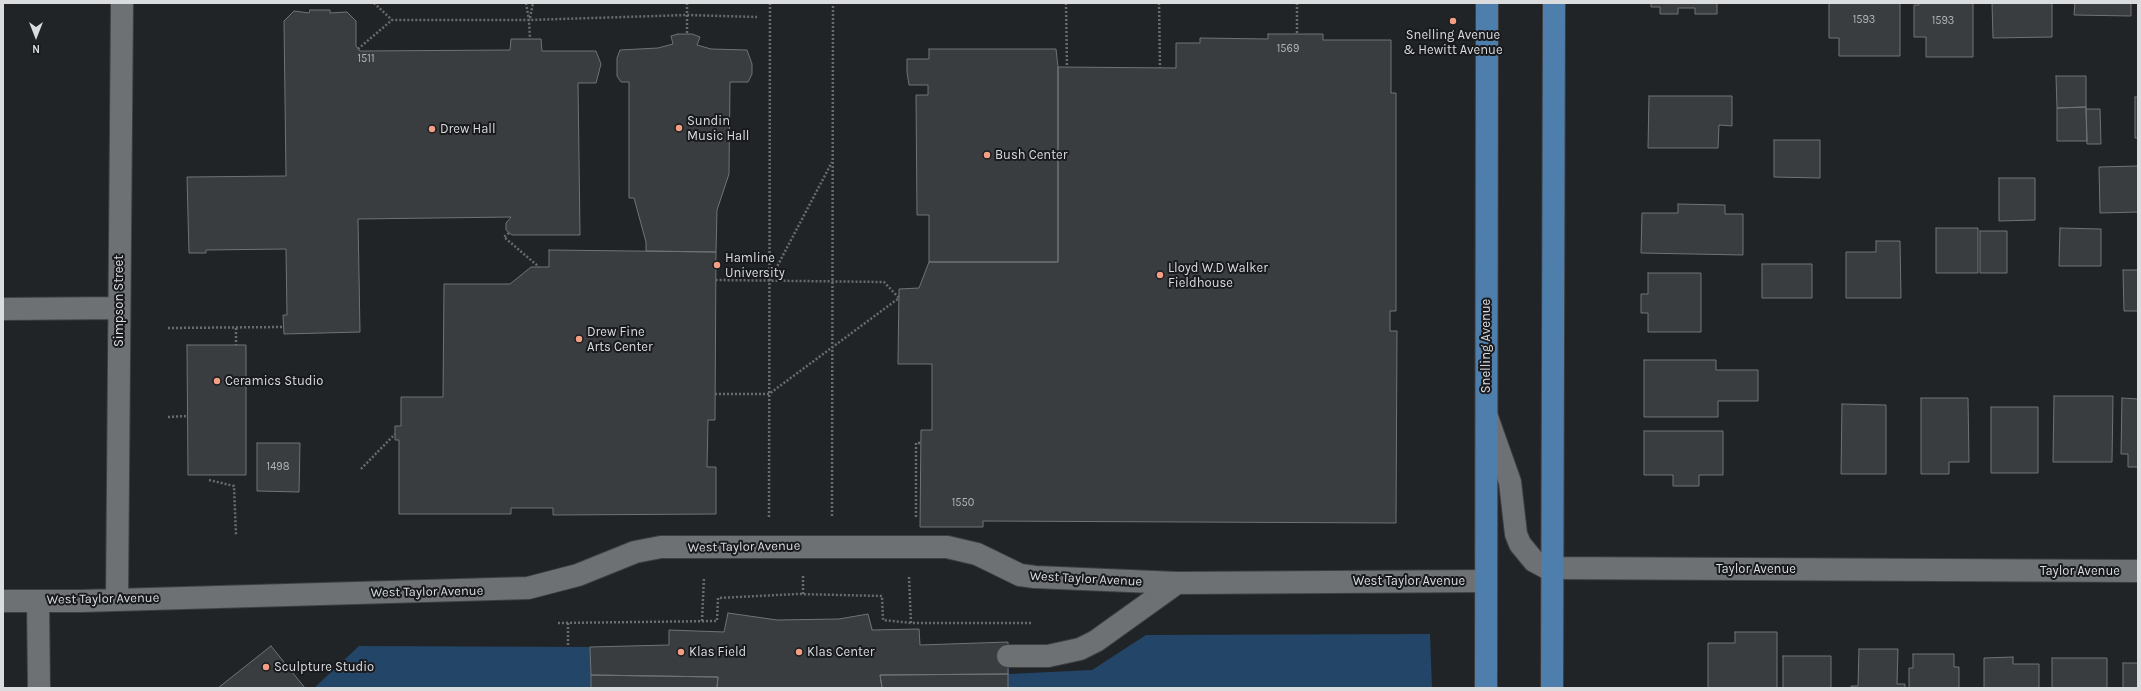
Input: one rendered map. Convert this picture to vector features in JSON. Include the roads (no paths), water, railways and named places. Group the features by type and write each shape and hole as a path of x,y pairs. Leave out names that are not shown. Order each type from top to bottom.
{"main road":[{"name":"Snelling Avenue","path":"1486,688 1487,3"},
{"path":"1552,688 1554,3"}],"street":[{"name":"Simpson Street","path":"117,599 122,3"},
{"path":"3,309 119,308"},
{"name":"Taylor Avenue","path":"1486,414 1510,482 1516,534 1520,544 1534,561 1541,566 1553,570 1682,568 2138,571"},
{"name":"West Taylor Avenue","path":"3,601 528,588 578,576 635,552 661,547 947,547 977,554 1020,576 1177,583 1485,581"},
{"path":"1008,656 1048,656 1080,649 1096,641 1177,583"},
{"path":"38,601 39,688"}],"place":[{"name":"Snelling Avenue & Hewitt Avenue","path":"1453,21"},
{"name":"Sundin Music Hall","path":"679,128"},
{"name":"Drew Hall","path":"432,129"},
{"name":"Bush Center","path":"987,155"},
{"name":"Hamline University","path":"717,265"},
{"name":"Lloyd W.D Walker Fieldhouse","path":"1160,275"},
{"name":"Drew Fine Arts Center","path":"579,339"},
{"name":"Ceramics Studio","path":"217,381"},
{"name":"Klas Field","path":"681,652"},
{"name":"Klas Center","path":"799,652"},
{"name":"Sculpture Studio","path":"266,667"}]}
